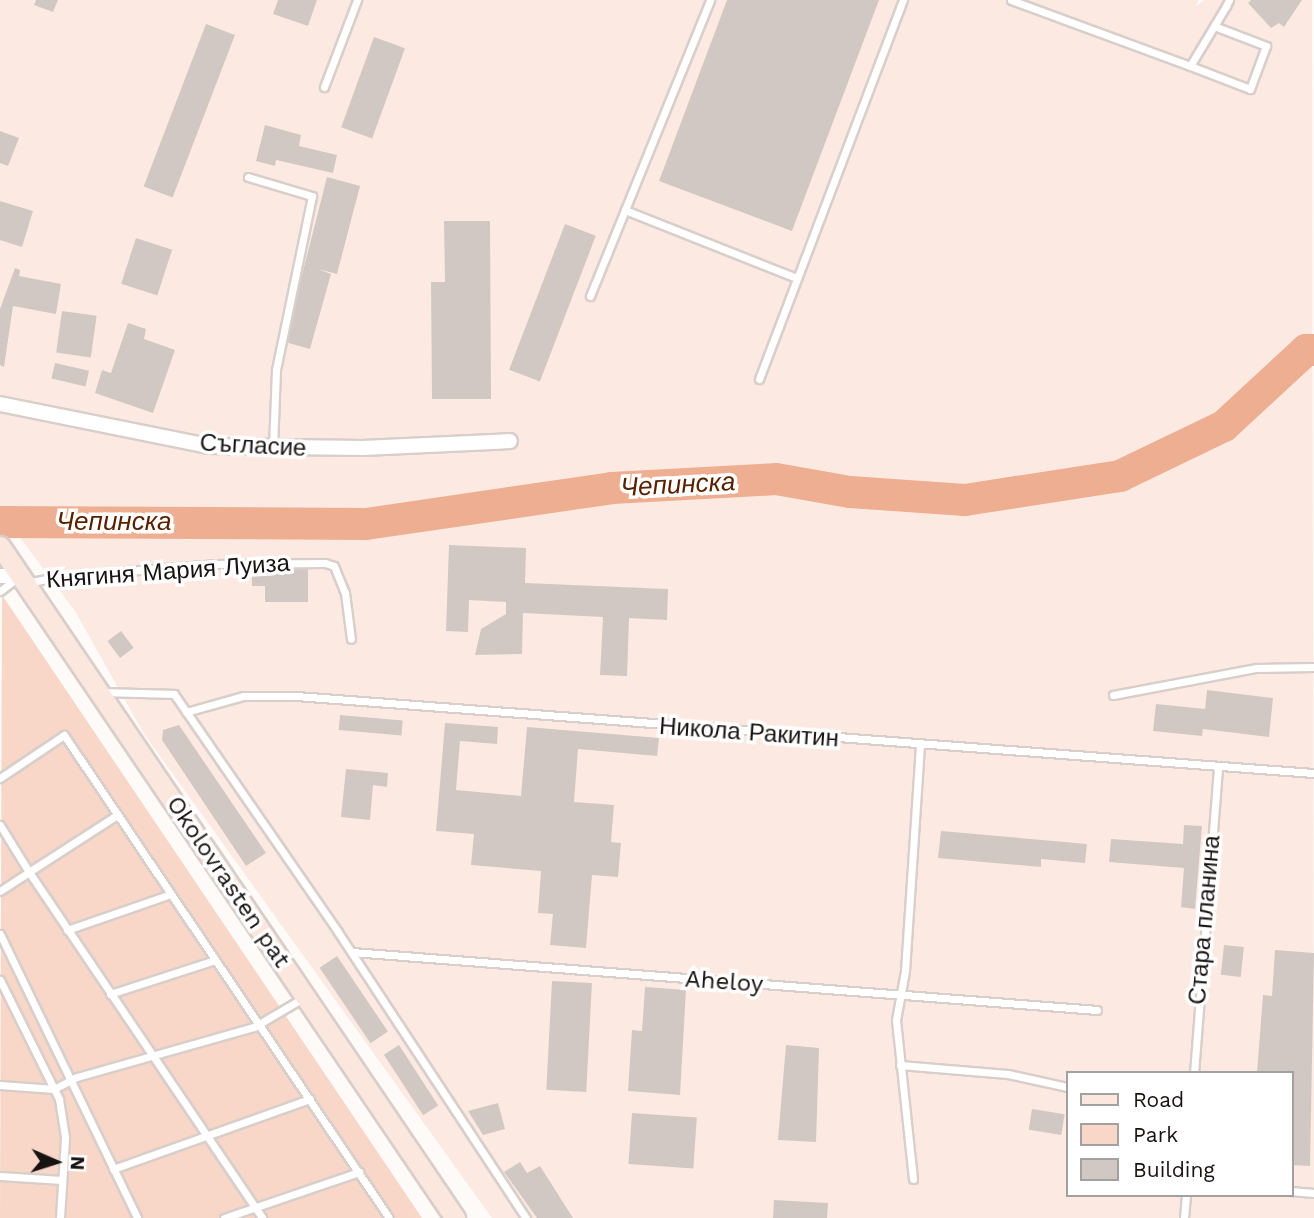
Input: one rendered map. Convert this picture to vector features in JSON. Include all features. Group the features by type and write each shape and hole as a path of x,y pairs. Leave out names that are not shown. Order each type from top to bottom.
{"street":[{"name":"Съгласие","path":"0,404 151,437 208,446 273,449 510,441"},
{"name":"Okolovrasten pat","path":"11,568 100,692 455,1218"}],"lane":[{"path":"324,87 357,0"},
{"path":"590,296 709,0"},
{"path":"759,379 903,0"},
{"path":"1011,0 1250,89 1266,46 1214,26"},
{"path":"1190,66 1229,0"},
{"path":"248,177 312,196 276,370 273,449"},
{"path":"625,210 797,278"},
{"name":"Княгиня Мария Луиза","path":"11,568 63,576 312,561 334,566 345,593 352,639"},
{"path":"0,591 11,568"},
{"path":"1113,695 1256,668 1314,667"},
{"path":"100,692 174,694 352,952 526,1218"},
{"name":"Никола Ракитин","path":"187,712 243,695 296,696 920,746 1314,773"},
{"path":"0,778 64,735 389,1218"},
{"path":"913,1179 900,1065 899,993 905,971 920,746"},
{"name":"Стара планина","path":"1194,1071 1218,767"},
{"path":"0,891 117,815"},
{"path":"0,825 67,930 262,1218"},
{"path":"67,930 171,894"},
{"path":"0,934 137,1218"},
{"name":"Aheloy","path":"352,952 1097,1010"},
{"path":"110,994 215,960"},
{"path":"0,980 54,1089 64,1120 60,1218"},
{"path":"0,1085 54,1089 259,1024 306,997"},
{"path":"0,998 9,998"},
{"path":"900,1065 1008,1074 1066,1087"},
{"path":"113,1169 310,1099"},
{"path":"224,1218 359,1172"},
{"path":"0,1176 62,1180"},
{"path":"1293,1191 1314,1193"},
{"path":"1184,1218 1186,1197"}],"shaded area":[{"path":"0,0 1199,0 1195,7 1204,0 1312,0 1314,1218 492,1218 144,734 75,611 0,511"}],"green space":[{"path":"2,595 422,1218 0,1218"}],"building":[{"path":"36,0 58,0 53,12 34,5"},
{"path":"278,0 317,0 308,26 273,14"},
{"path":"727,0 879,0 792,231 659,181"},
{"path":"1251,0 1302,0 1284,27 1279,23 1271,28 1248,3"},
{"path":"206,24 235,35 173,198 144,186"},
{"path":"374,37 405,48 372,138 341,127"},
{"path":"265,125 301,135 299,146 337,155 333,173 276,160 275,166 256,161"},
{"path":"0,131 19,138 8,166 0,163"},
{"path":"327,177 360,186 337,274 318,269 331,274 310,349 285,342"},
{"path":"0,201 33,211 22,247 0,240"},
{"path":"444,221 490,221 491,399 432,399 431,282 445,282"},
{"path":"565,224 596,236 540,381 509,370"},
{"path":"136,238 172,250 157,295 121,284"},
{"path":"15,268 20,270 19,276 61,284 56,314 13,306 4,367 0,365 0,309"},
{"path":"62,311 97,316 91,357 56,353"},
{"path":"128,323 146,329 144,339 175,350 153,413 95,393 102,370 111,373"},
{"path":"55,363 89,371 86,386 51,379"},
{"path":"449,545 526,548 525,583 668,589 667,620 629,618 627,676 600,675 603,617 523,613 522,654 475,655 481,629 506,614 506,602 469,600 468,632 446,631"},
{"path":"252,569 308,569 308,602 265,602 265,586 252,586"},
{"path":"121,631 134,648 120,658 107,641"},
{"path":"1207,690 1273,698 1269,737 1203,729 1202,736 1153,731 1156,704 1205,709"},
{"path":"340,715 403,720 401,735 339,730"},
{"path":"445,723 498,727 497,744 460,741 456,790 521,796 527,727 659,738 657,756 578,749 574,802 614,805 611,842 621,843 618,877 592,875 586,948 550,945 553,914 538,913 541,871 471,865 474,834 436,831"},
{"path":"179,725 266,853 246,866 162,740 163,730"},
{"path":"346,769 388,773 387,787 373,785 370,820 341,817"},
{"path":"1184,825 1202,826 1195,909 1181,907 1184,868 1109,862 1111,839 1183,844"},
{"path":"941,831 1087,844 1085,863 1041,859 1041,867 938,858"},
{"path":"1224,945 1244,947 1241,977 1221,975"},
{"path":"1275,950 1314,953 1310,1166 1293,1165 1293,1071 1257,1071 1263,995 1272,996"},
{"path":"337,956 388,1031 370,1043 320,968"},
{"path":"552,981 592,983 586,1092 546,1090"},
{"path":"645,987 686,990 680,1095 628,1091 632,1030 642,1031"},
{"path":"399,1045 438,1105 423,1115 384,1055"},
{"path":"786,1045 819,1048 816,1142 778,1140"},
{"path":"498,1103 505,1129 483,1135 468,1111"},
{"path":"1032,1109 1065,1114 1061,1135 1029,1130"},
{"path":"632,1113 697,1118 693,1168 628,1164"},
{"path":"520,1162 527,1173 540,1166 573,1218 537,1218 504,1172"},
{"path":"774,1200 828,1203 827,1218 773,1218"}],"waterway":[{"name":"Чепинска","path":"0,522 366,524 612,488 776,479 850,492 965,500 1120,476 1224,426 1306,350 1314,350"}]}
